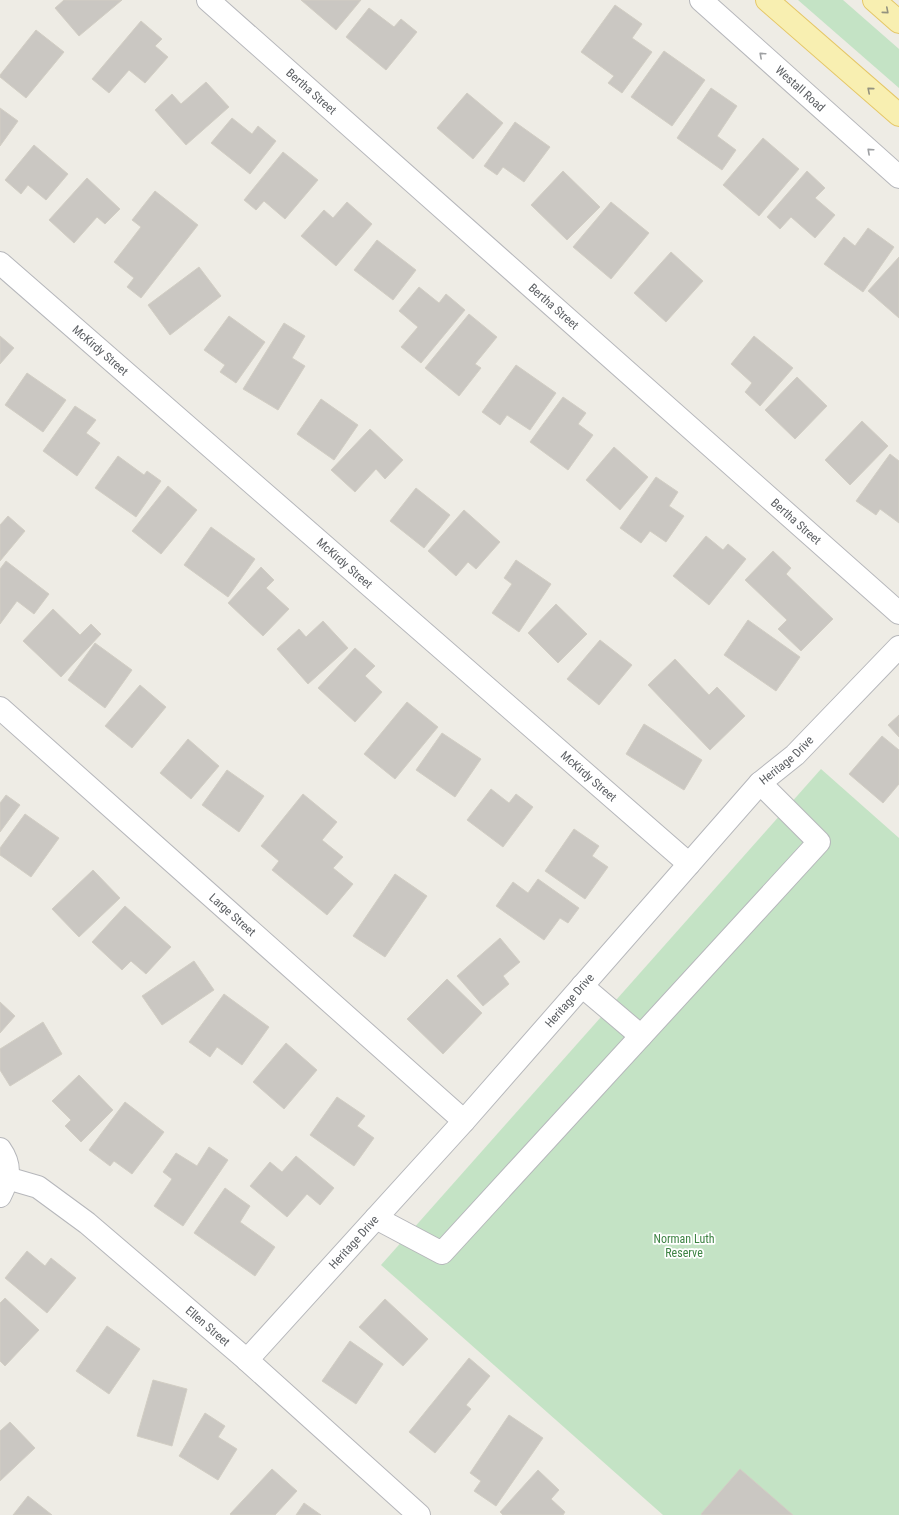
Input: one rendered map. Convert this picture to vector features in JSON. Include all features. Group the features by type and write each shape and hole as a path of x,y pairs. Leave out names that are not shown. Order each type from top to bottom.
{"main road":[{"path":"767,0 899,115"},
{"path":"874,0 899,22"}],"street":[{"name":"Bertha Street","path":"208,0 899,613"},
{"name":"Westall Road","path":"701,0 899,177"},
{"name":"McKirdy Street","path":"0,263 689,864"},
{"name":"Heritage Drive","path":"247,1360 464,1121 760,783 795,755 899,647"},
{"name":"Large Street","path":"0,708 464,1121"},
{"path":"376,1218 442,1253 819,842 760,783"},
{"path":"582,986 641,1036"},
{"name":"Ellen Street","path":"0,1149 9,1170 4,1187 38,1186 87,1223 247,1360 419,1515"}],"green space":[{"path":"798,0 843,0 899,49 899,88"},
{"name":"Norman Luth Reserve","path":"821,769 899,838 899,1515 663,1515 381,1265"}],"building":[{"path":"64,0 122,0 79,36 55,8"},
{"path":"301,0 361,0 336,30"},
{"path":"615,5 642,24 632,38 652,52 622,93 608,83 614,76 581,52"},
{"path":"369,8 394,27 401,19 417,32 386,70 346,37"},
{"path":"141,21 162,39 155,46 168,57 145,83 129,70 109,93 92,79"},
{"path":"36,30 64,52 26,98 0,77 0,75"},
{"path":"664,51 705,80 672,126 631,97"},
{"path":"206,82 229,107 186,145 155,110 172,94 181,104"},
{"path":"711,88 737,106 717,136 736,150 722,170 677,138"},
{"path":"467,93 503,123 473,159 437,128"},
{"path":"0,108 18,121 0,146"},
{"path":"232,118 252,134 258,126 276,141 250,174 211,143"},
{"path":"515,122 550,147 524,182 503,167 497,175 484,166"},
{"path":"763,138 799,169 759,216 723,185"},
{"path":"34,145 68,174 46,200 28,185 21,194 5,180"},
{"path":"283,152 318,180 285,219 264,201 256,210 244,200"},
{"path":"563,171 600,207 567,240 531,205"},
{"path":"807,171 825,188 815,198 835,215 815,238 791,217 780,229 767,217"},
{"path":"87,178 120,209 105,224 97,217 74,243 49,220"},
{"path":"155,191 198,225 141,298 127,287 134,278 114,262 141,227 132,220"},
{"path":"347,202 372,224 336,266 301,236 324,210 333,218"},
{"path":"611,202 649,233 611,279 573,247"},
{"path":"868,228 894,247 863,292 824,264 844,237 855,246"},
{"path":"377,240 416,270 393,300 354,270"},
{"path":"671,252 703,281 666,322 634,293"},
{"path":"899,257 899,318 868,291"},
{"path":"199,267 221,296 170,335 148,305"},
{"path":"419,287 439,303 446,294 465,310 421,363 401,347 418,327 399,311"},
{"path":"469,314 497,337 475,364 481,368 459,396 425,368"},
{"path":"229,316 265,342 236,383 220,372 225,365 204,350"},
{"path":"284,323 305,336 292,358 305,366 278,410 243,389"},
{"path":"0,336 14,348 0,364"},
{"path":"754,336 793,368 760,406 745,392 752,383 731,364"},
{"path":"516,365 556,393 530,430 507,415 500,425 482,412"},
{"path":"27,373 66,400 43,432 5,405"},
{"path":"797,377 827,406 795,439 765,410"},
{"path":"563,397 586,413 578,424 593,435 568,470 530,442"},
{"path":"321,399 358,425 334,460 297,434"},
{"path":"75,406 96,420 86,433 100,443 77,476 43,451"},
{"path":"862,421 888,446 850,485 825,460"},
{"path":"370,429 403,460 385,479 376,469 355,492 331,470"},
{"path":"614,447 648,477 620,510 586,480"},
{"path":"890,454 899,461 899,523 880,509 876,515 856,501"},
{"path":"118,456 144,475 147,471 161,481 136,517 95,488"},
{"path":"656,477 678,492 669,506 684,516 666,542 650,531 641,543 620,528"},
{"path":"168,486 197,510 161,554 132,531"},
{"path":"416,488 450,515 424,548 390,521"},
{"path":"464,510 500,542 476,569 468,562 456,576 428,551"},
{"path":"8,516 25,531 0,561 0,525"},
{"path":"211,527 255,559 228,597 184,565"},
{"path":"706,536 723,550 728,544 746,559 709,605 673,576"},
{"path":"773,551 791,568 786,574 833,619 801,651 778,629 787,620 745,580"},
{"path":"516,560 551,584 519,632 492,613 512,584 504,578"},
{"path":"6,561 49,594 34,614 17,601 0,624 0,569"},
{"path":"261,567 274,580 266,588 289,609 263,636 228,603"},
{"path":"556,604 587,634 558,663 528,633"},
{"path":"53,609 80,635 91,624 101,634 61,677 23,641"},
{"path":"748,620 800,657 776,691 724,655"},
{"path":"323,621 348,648 308,684 277,649 299,629 306,637"},
{"path":"600,640 632,665 599,705 567,679"},
{"path":"95,643 132,670 105,708 68,680"},
{"path":"355,648 375,666 365,676 382,692 355,722 318,688"},
{"path":"675,659 709,695 717,687 745,716 710,750 648,685"},
{"path":"140,685 166,707 132,748 105,726"},
{"path":"407,702 438,727 395,779 364,754"},
{"path":"899,715 899,737 888,725"},
{"path":"644,724 702,760 684,790 626,754"},
{"path":"442,733 481,759 455,797 416,770"},
{"path":"882,736 899,750 899,784 883,803 849,774"},
{"path":"188,739 219,766 191,799 160,773"},
{"path":"227,770 264,796 239,832 202,805"},
{"path":"491,789 509,803 516,794 533,807 503,847 467,820"},
{"path":"303,794 337,822 322,840 343,857 333,868 353,884 327,915 272,870 279,861 261,846"},
{"path":"6,795 20,805 0,832 0,803"},
{"path":"25,814 59,838 31,877 0,855 0,848"},
{"path":"574,829 599,846 592,856 608,867 585,899 545,871"},
{"path":"93,870 120,898 79,937 52,909"},
{"path":"395,874 427,896 385,957 353,936"},
{"path":"538,879 579,908 568,923 560,918 544,940 496,906 513,882 528,893"},
{"path":"125,906 171,947 146,974 131,961 122,970 92,942"},
{"path":"500,938 520,962 503,976 509,984 483,1006 457,976"},
{"path":"194,961 214,990 162,1025 142,996"},
{"path":"447,979 482,1013 443,1054 407,1019"},
{"path":"224,994 269,1027 242,1065 217,1047 210,1057 189,1042"},
{"path":"0,1002 15,1016 0,1033"},
{"path":"43,1022 62,1054 10,1086 0,1070 0,1049"},
{"path":"286,1043 317,1070 284,1109 253,1082"},
{"path":"79,1075 113,1110 81,1142 65,1126 71,1120 52,1101"},
{"path":"337,1097 365,1116 357,1126 374,1138 354,1166 310,1135"},
{"path":"125,1102 164,1132 132,1174 114,1161 110,1166 89,1150"},
{"path":"209,1147 228,1160 183,1226 154,1206 172,1179 163,1172 176,1153 197,1166"},
{"path":"296,1156 334,1188 320,1205 307,1194 287,1217 250,1186 270,1162 282,1172"},
{"path":"225,1188 250,1206 240,1222 275,1247 255,1276 194,1233"},
{"path":"27,1251 45,1266 51,1258 76,1278 47,1313 5,1278"},
{"path":"5,1298 39,1330 5,1366 0,1361 0,1303"},
{"path":"385,1299 428,1339 403,1366 359,1327"},
{"path":"107,1326 140,1349 109,1394 76,1371"},
{"path":"350,1341 383,1364 356,1404 322,1381"},
{"path":"469,1358 490,1376 466,1405 471,1409 435,1453 409,1432"},
{"path":"153,1380 187,1389 172,1446 137,1436"},
{"path":"205,1413 225,1426 218,1437 237,1449 218,1480 179,1456"},
{"path":"509,1415 543,1438 496,1506 474,1491 481,1481 470,1473"},
{"path":"10,1422 35,1448 0,1481 0,1431"},
{"path":"272,1469 297,1491 275,1515 231,1515 230,1514"},
{"path":"740,1469 793,1515 702,1515 701,1514"},
{"path":"538,1470 559,1490 551,1499 565,1512 563,1515 503,1515 500,1512"},
{"path":"28,1496 52,1515 13,1515"},
{"path":"304,1503 321,1515 296,1515"}]}
